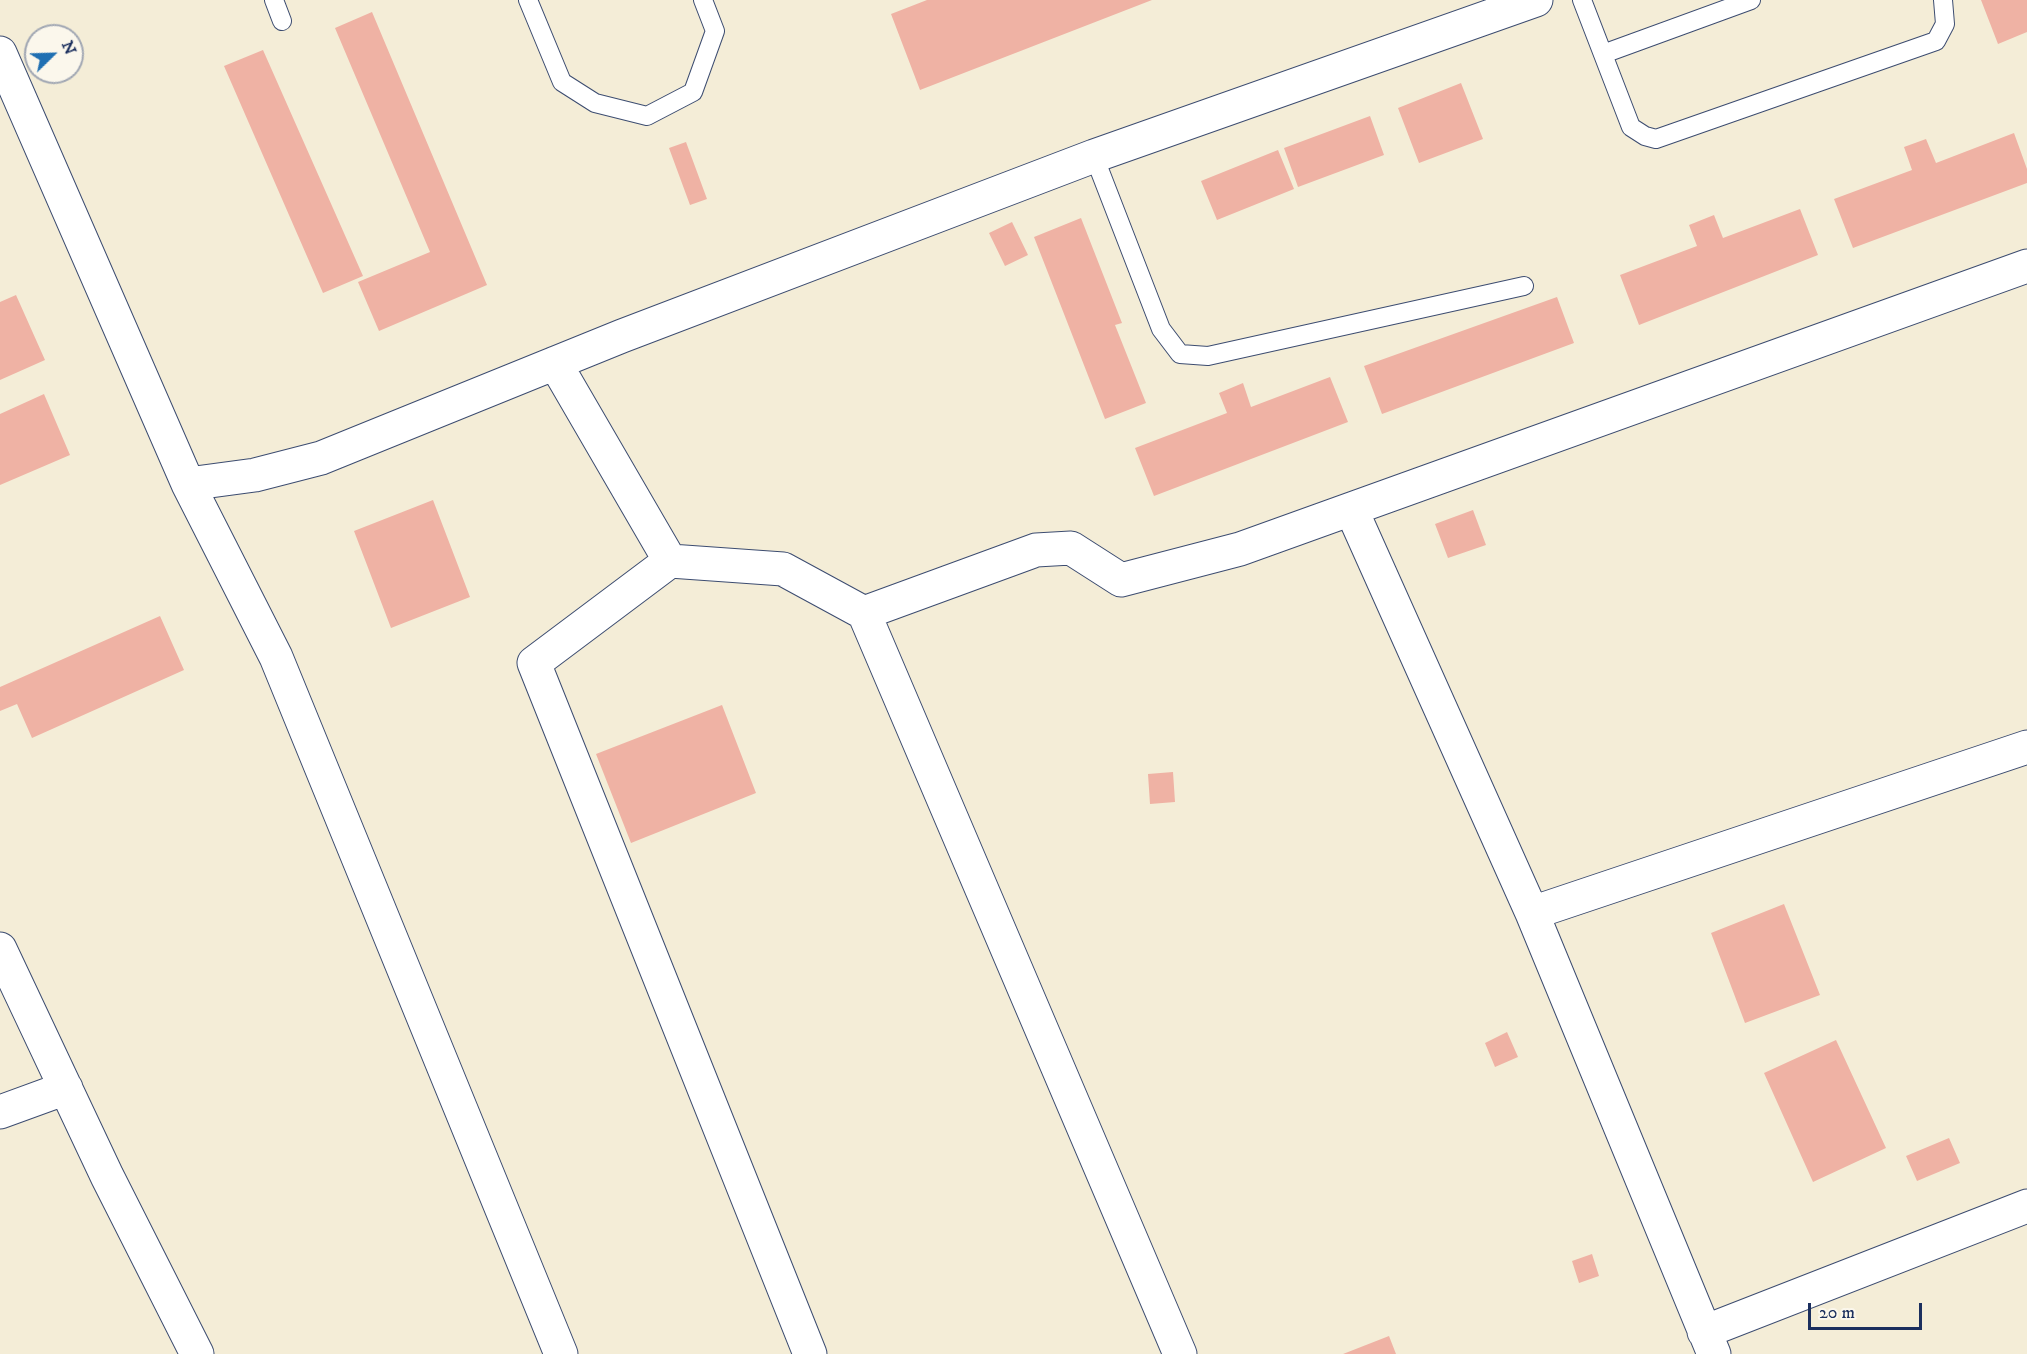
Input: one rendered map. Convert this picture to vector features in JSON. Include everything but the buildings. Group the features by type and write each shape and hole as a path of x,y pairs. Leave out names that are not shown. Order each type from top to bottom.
{"street":[{"path":"188,484 255,475 321,458 622,336 1094,156 1536,0"},
{"path":"0,53 188,484 276,657 561,1354"},
{"path":"864,613 1036,550 1071,548 1121,579 1240,549 1352,511 2027,266"},
{"path":"555,363 670,561"},
{"path":"1352,511 1532,913 1709,1343 2027,1206"},
{"path":"810,1354 534,663 670,561 783,569 864,613 1180,1354"},
{"path":"1532,913 2027,747"},
{"path":"0,949 107,1176 197,1354"},
{"path":"0,1112 66,1088"}],"lane":[{"path":"273,0 282,21"},
{"path":"528,0 562,82 595,103 647,116 693,92 715,31 703,0"},
{"path":"1582,0 1631,127 1645,136 1656,139 1936,41 1945,24 1943,0"},
{"path":"1603,54 1751,0"},
{"path":"1094,156 1161,329 1180,354 1208,356 1524,285"}]}
